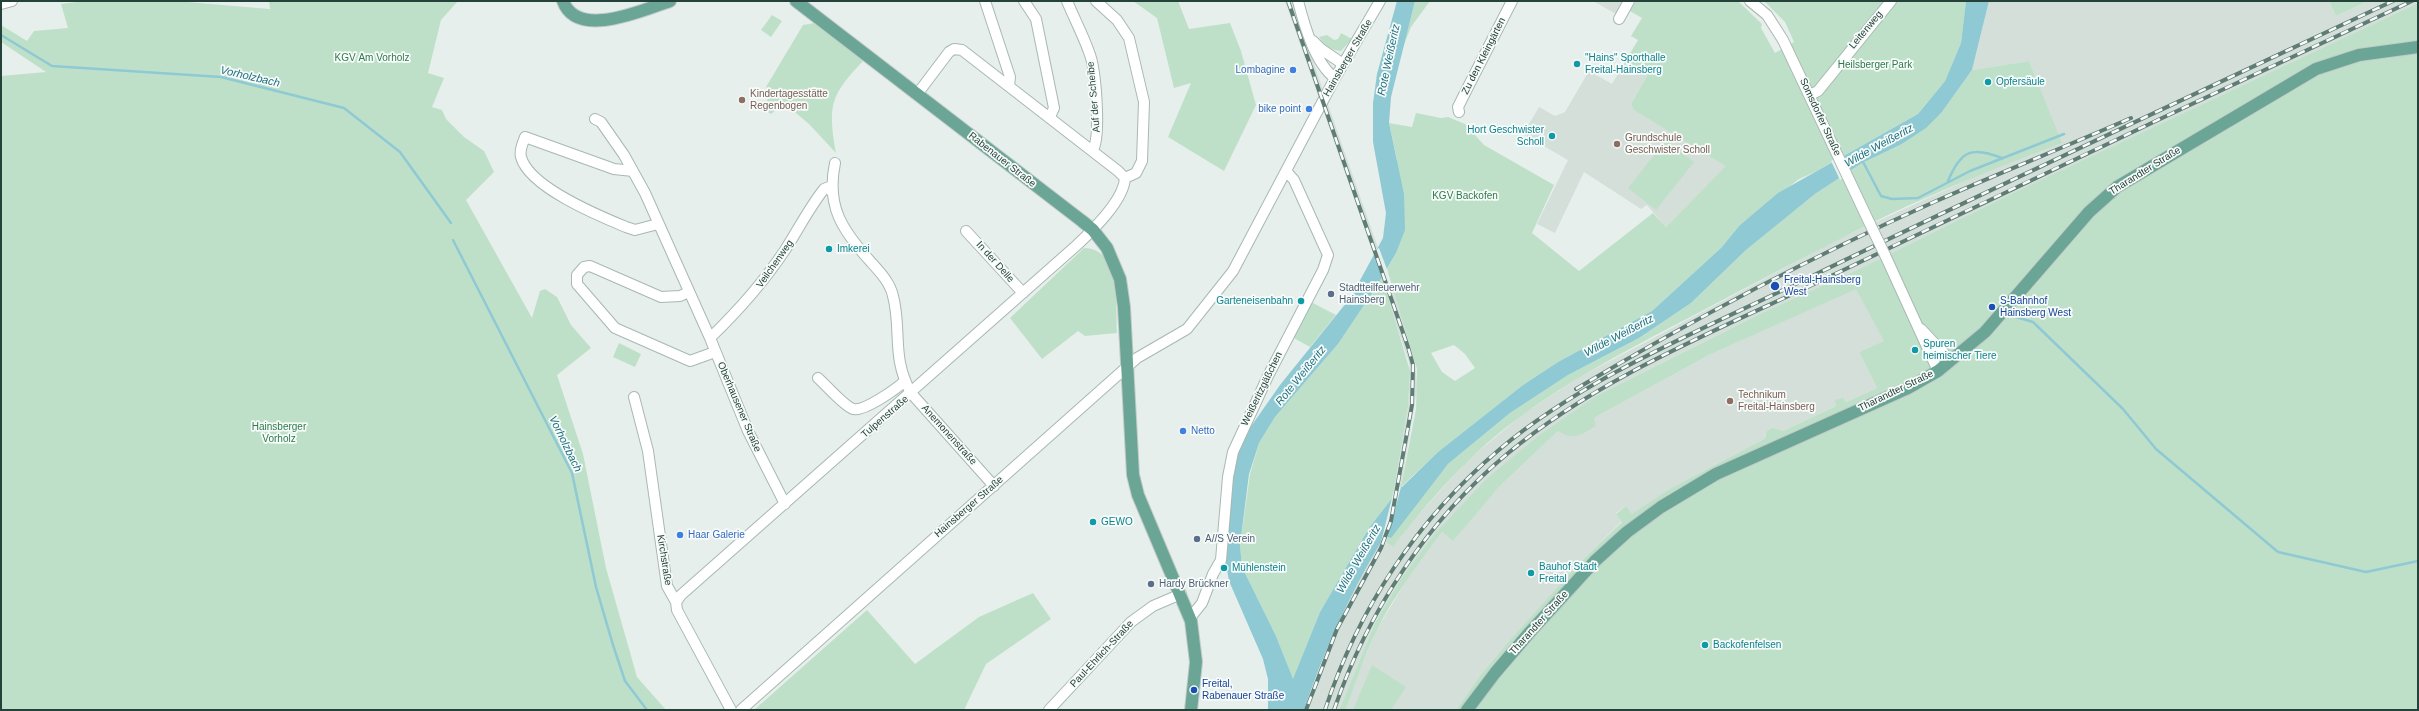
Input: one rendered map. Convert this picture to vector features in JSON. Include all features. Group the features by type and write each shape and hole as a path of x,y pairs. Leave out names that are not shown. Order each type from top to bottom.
{"main road":[{"path":"563,1 571,13 588,21 607,20 653,3 670,1"},
{"name":"Rabenauer Straße","path":"796,1 918,93 1093,230 1112,255 1120,280 1124,306 1130,447 1138,495 1190,618 1196,653 1191,710"},
{"name":"Tharandter Straße","path":"1467,710 1495,673 1595,561 1627,532 1661,507 1700,482 1908,388 1938,371 1985,332 2089,212 2116,187 2316,69 2359,55 2418,47"}],"street":[{"path":"1,4 12,1"},
{"path":"985,1 1010,76 1009,86"},
{"path":"1024,1 1036,19 1054,108 1050,117"},
{"name":"Auf der Scheibe","path":"1067,1 1093,65 1098,135 1093,150"},
{"path":"1093,230 1122,192 1125,178 1136,173 1142,161 1144,102 1129,38 1117,20 1096,1"},
{"path":"1298,1 1311,39 1325,70 1335,78"},
{"name":"Hainsberger Straße","path":"741,710 1127,367 1145,353 1187,329 1233,271 1335,78 1380,1"},
{"name":"Zu den Kleingärten","path":"1459,112 1458,107 1512,1"},
{"path":"1619,19 1629,1"},
{"name":"Somsdorfer Straße","path":"1750,1 1767,15 1775,26 1810,95 1938,371"},
{"name":"Leitenweg","path":"1810,95 1821,87 1891,1"},
{"path":"1311,39 1321,49 1343,64"},
{"name":"Auf der Scheibe","path":"918,93 939,63 954,49 962,50 1093,150 1125,178"},
{"name":"Oberhausener Straße","path":"595,119 601,122 633,171 710,338 748,431 785,504"},
{"path":"633,171 614,169 526,137 521,147 521,156 525,166 558,196 635,230 658,224"},
{"name":"Anemonenstraße","path":"835,163 832,191 843,229 880,272 893,295 897,348 905,381 912,393 994,486"},
{"name":"Weißeritzgäßchen","path":"1190,618 1202,603 1212,574 1221,560 1227,489 1233,452 1248,416 1323,270 1328,255 1295,180 1286,171"},
{"name":"Veilchenweg","path":"710,338 731,320 751,296 784,251 824,189 829,187 832,191"},
{"name":"Tulpenstraße","path":"676,602 681,595 912,393 1093,230"},
{"name":"In der Delle","path":"966,231 1023,293"},
{"name":"Oberhausener Straße","path":"689,292 680,296 661,297 590,266 584,267 577,275 577,284 615,328 690,361 715,352"},
{"name":"Somsdorfer Straße","path":"1919,328 1951,361"},
{"path":"818,378 852,409 858,410 872,404 905,381"},
{"name":"Kirchstraße","path":"634,397 648,451 665,580 672,597 676,602 677,610 731,710"},
{"name":"Paul-Ehrlich-Straße","path":"1049,710 1131,622 1153,606 1181,594"}],"shaded area":[{"path":"1285,1 1292,1 1378,248 1372,250"},
{"path":"1593,1 1623,1 1616,14"},
{"path":"1989,1 2329,1 2336,16 2368,1 2418,1 2418,3 1993,203 1857,270 1764,312 1596,396 1485,480 1435,533 1402,577 1375,623 1339,710 1304,710 1333,633 1357,580 1381,542 1393,546 1414,520 1467,461 1523,414 1580,377 1841,238 1976,176 2061,143 2029,61 1972,70"},
{"name":"Grundschule Geschwister Scholl","path":"1626,60 1648,74 1631,104 1727,166 1666,227 1647,205 1641,209 1584,172 1555,233 1537,224 1568,160 1523,134 1539,107 1555,116 1565,112 1589,71 1612,84"},
{"path":"1856,288 1885,341 1859,352 1877,388 1846,402 1841,397 1838,399 1836,406 1783,431 1765,434 1764,439 1669,489 1632,515 1626,506 1616,513 1622,521 1581,561 1515,634 1481,674 1456,710 1346,710 1356,679 1376,631 1406,581 1442,532 1453,540 1499,487 1558,431 1594,418 1709,355"},
{"path":"1395,292 1415,359 1417,389 1401,487 1395,486 1408,406 1410,371 1409,362 1386,295"}],"green space":[{"name":"Hainsberger Vorholz","path":"85,1 175,1 270,9 269,1 458,1 441,20 428,73 444,78 432,107 442,110 446,119 464,137 484,151 494,172 466,200 532,318 540,291 545,289 557,297 571,325 591,348 557,375 583,454 606,568 637,677 666,710 1,710 1,76 46,72 1,42 1,25 27,41 34,31 68,28 61,4"},
{"path":"1133,1 1178,1 1189,29 1230,23 1241,51 1256,105 1224,171 1168,137 1191,83 1174,88 1157,18"},
{"path":"1415,1 1430,1 1411,27 1403,47"},
{"path":"1636,1 1738,1 1762,24 1761,28 1775,53 1794,42 1785,22 1764,1 1966,1 1961,43 1945,81 1918,114 1815,172 1799,179 1739,226 1722,247 1652,311 1558,362 1523,385 1438,452 1401,487 1416,409 1417,369 1387,269 1396,253 1397,160 1389,123 1412,127 1416,113 1441,118 1448,117 1465,124 1484,145 1554,185 1532,233 1579,271 1653,213 1666,227 1726,166 1634,110 1631,104 1648,74 1626,60 1638,40 1631,36 1642,18 1630,11","holes":["1454,345 1465,354 1475,368 1455,381 1442,372 1431,353"]},
{"path":"2329,1 2368,1 2336,16"},
{"path":"2418,3 2418,710 1456,710 1481,674 1515,634 1581,561 1622,522 1616,514 1626,506 1632,514 1669,489 1764,439 1767,431 1772,428 1783,431 1836,406 1835,400 1842,397 1846,402 1877,388 1859,352 1884,341 1856,289 1709,355 1594,418 1596,426 1577,436 1568,436 1558,431 1499,487 1453,541 1442,532 1390,606 1376,632 1346,710 1339,710 1375,623 1402,577 1435,533 1485,480 1538,436 1596,396 1764,312 1857,270 2009,195"},
{"path":"772,15 782,21 771,37 761,30"},
{"path":"815,23 864,60 844,83 834,102 832,123 836,153 809,124 784,103 771,114 762,108 773,91 766,87 803,25"},
{"path":"1341,33 1352,39 1341,51 1328,47 1319,37 1327,35 1334,40 1338,39"},
{"path":"2029,61 2062,143 1951,187 1886,216 1653,336 1600,365 1549,397 1505,428 1470,459 1438,493 1393,547 1386,543 1388,537 1448,464 1510,413 1568,375 1639,338 1691,303 1746,250 1815,194 1862,163 1900,145 1942,112 1972,70"},
{"path":"1666,140 1694,162 1656,210 1628,188"},
{"path":"1084,248 1096,251 1105,258 1110,268 1116,295 1117,333 1085,336 1078,331 1042,359 1010,318"},
{"path":"1382,277 1410,371 1408,406 1393,497 1369,528 1320,612 1293,680 1276,636 1242,567 1240,545 1250,474 1259,443 1275,417 1338,344"},
{"path":"1311,302 1336,315 1310,347 1292,337"},
{"path":"619,343 641,354 635,367 613,357"},
{"path":"1033,593 1051,619 986,664 964,710 754,710 867,610 915,664 979,617"},
{"path":"1372,665 1406,687 1391,710 1353,710"}],"water":[{"path":"1397,1 1415,1 1391,97 1389,123 1404,194 1405,230 1396,253 1378,284 1338,344 1275,417 1259,443 1249,474 1240,545 1242,567 1276,636 1293,679 1320,612 1369,528 1393,497 1395,486 1402,487 1438,452 1523,385 1558,362 1652,311 1722,247 1739,226 1778,193 1918,114 1945,81 1961,43 1966,1 1989,1 1972,70 1942,112 1926,128 1900,145 1862,163 1815,194 1746,250 1691,303 1639,338 1568,375 1510,413 1448,464 1391,538 1388,537 1386,543 1381,542 1369,562 1338,624 1320,666 1304,710 1268,710 1268,679 1263,659 1229,581 1226,564 1229,491 1238,451 1245,435 1280,385 1351,297 1383,238 1386,213 1373,142 1373,103 1377,74"}],"pier":[{"path":"1843,153 1852,172 1840,180 1831,161"},
{"path":"1379,248 1388,272 1383,279 1373,252"},
{"path":"1395,486 1401,487 1386,543 1381,542"}],"waterway":[{"name":"Vorholzbach","path":"1,35 52,66 221,77 344,108 400,152 451,223"},
{"name":"Wilde Weißeritz","path":"1862,160 1881,196 1892,199 1918,198 1970,171 2064,134"},
{"path":"1948,181 1958,163 1969,153 1983,152 2002,158"},
{"name":"Vorholzbach","path":"453,240 572,473 596,587 613,645 625,681 647,710"},
{"path":"2016,317 2033,322 2123,409 2156,449 2278,552 2366,572 2418,561"}],"railway":[{"path":"1288,1 1413,365 1412,405 1391,521 1381,548 1337,629 1306,710"},
{"path":"1325,710 1355,636 1373,601 1417,535 1470,476 1500,449 1533,423 1608,376 1647,355 2393,1"},
{"path":"1334,710 1348,673 1364,638 1403,570 1426,538 1451,508 1478,480 1507,454 1543,426 1582,400 1664,355 1707,334 2412,1"},
{"path":"1576,389 1707,314 1843,244 1958,191 2131,118"}],"place":[{"name":"\"Hains\" Sporthalle Freital-Hainsberg","path":"1577,64"},
{"name":"Lombagine","path":"1293,70"},
{"name":"Opfersäule","path":"1988,82"},
{"name":"Kindertagesstätte Regenbogen","path":"742,100"},
{"name":"bike point","path":"1309,109"},
{"name":"Hort Geschwister Scholl","path":"1552,136"},
{"name":"Grundschule Geschwister Scholl","path":"1617,144"},
{"name":"Imkerei","path":"829,249"},
{"name":"Freital-Hainsberg West","path":"1775,286"},
{"name":"Stadtteilfeuerwehr Hainsberg","path":"1331,294"},
{"name":"Garteneisenbahn","path":"1301,301"},
{"name":"S-Bahnhof Hainsberg West","path":"1992,307"},
{"name":"Spuren heimischer Tiere","path":"1915,350"},
{"name":"Technikum Freital-Hainsberg","path":"1730,401"},
{"name":"Netto","path":"1183,431"},
{"name":"GEWO","path":"1093,522"},
{"name":"Haar Galerie","path":"680,535"},
{"name":"A//S Verein","path":"1197,539"},
{"name":"Mühlenstein","path":"1224,568"},
{"name":"Bauhof Stadt Freital","path":"1531,573"},
{"name":"Hardy Brückner","path":"1151,584"},
{"name":"Backofenfelsen","path":"1705,645"},
{"name":"Freital, Rabenauer Straße","path":"1194,690"}],"park label":[{"name":"KGV Am Vorholz","path":"372,58"},
{"name":"Heilsberger Park","path":"1875,65"},
{"name":"KGV Backofen","path":"1465,196"}],"water label":[{"name":"Rote Weißeritz","path":"1389,60"},
{"name":"Rote Weißeritz","path":"1301,376"}]}
